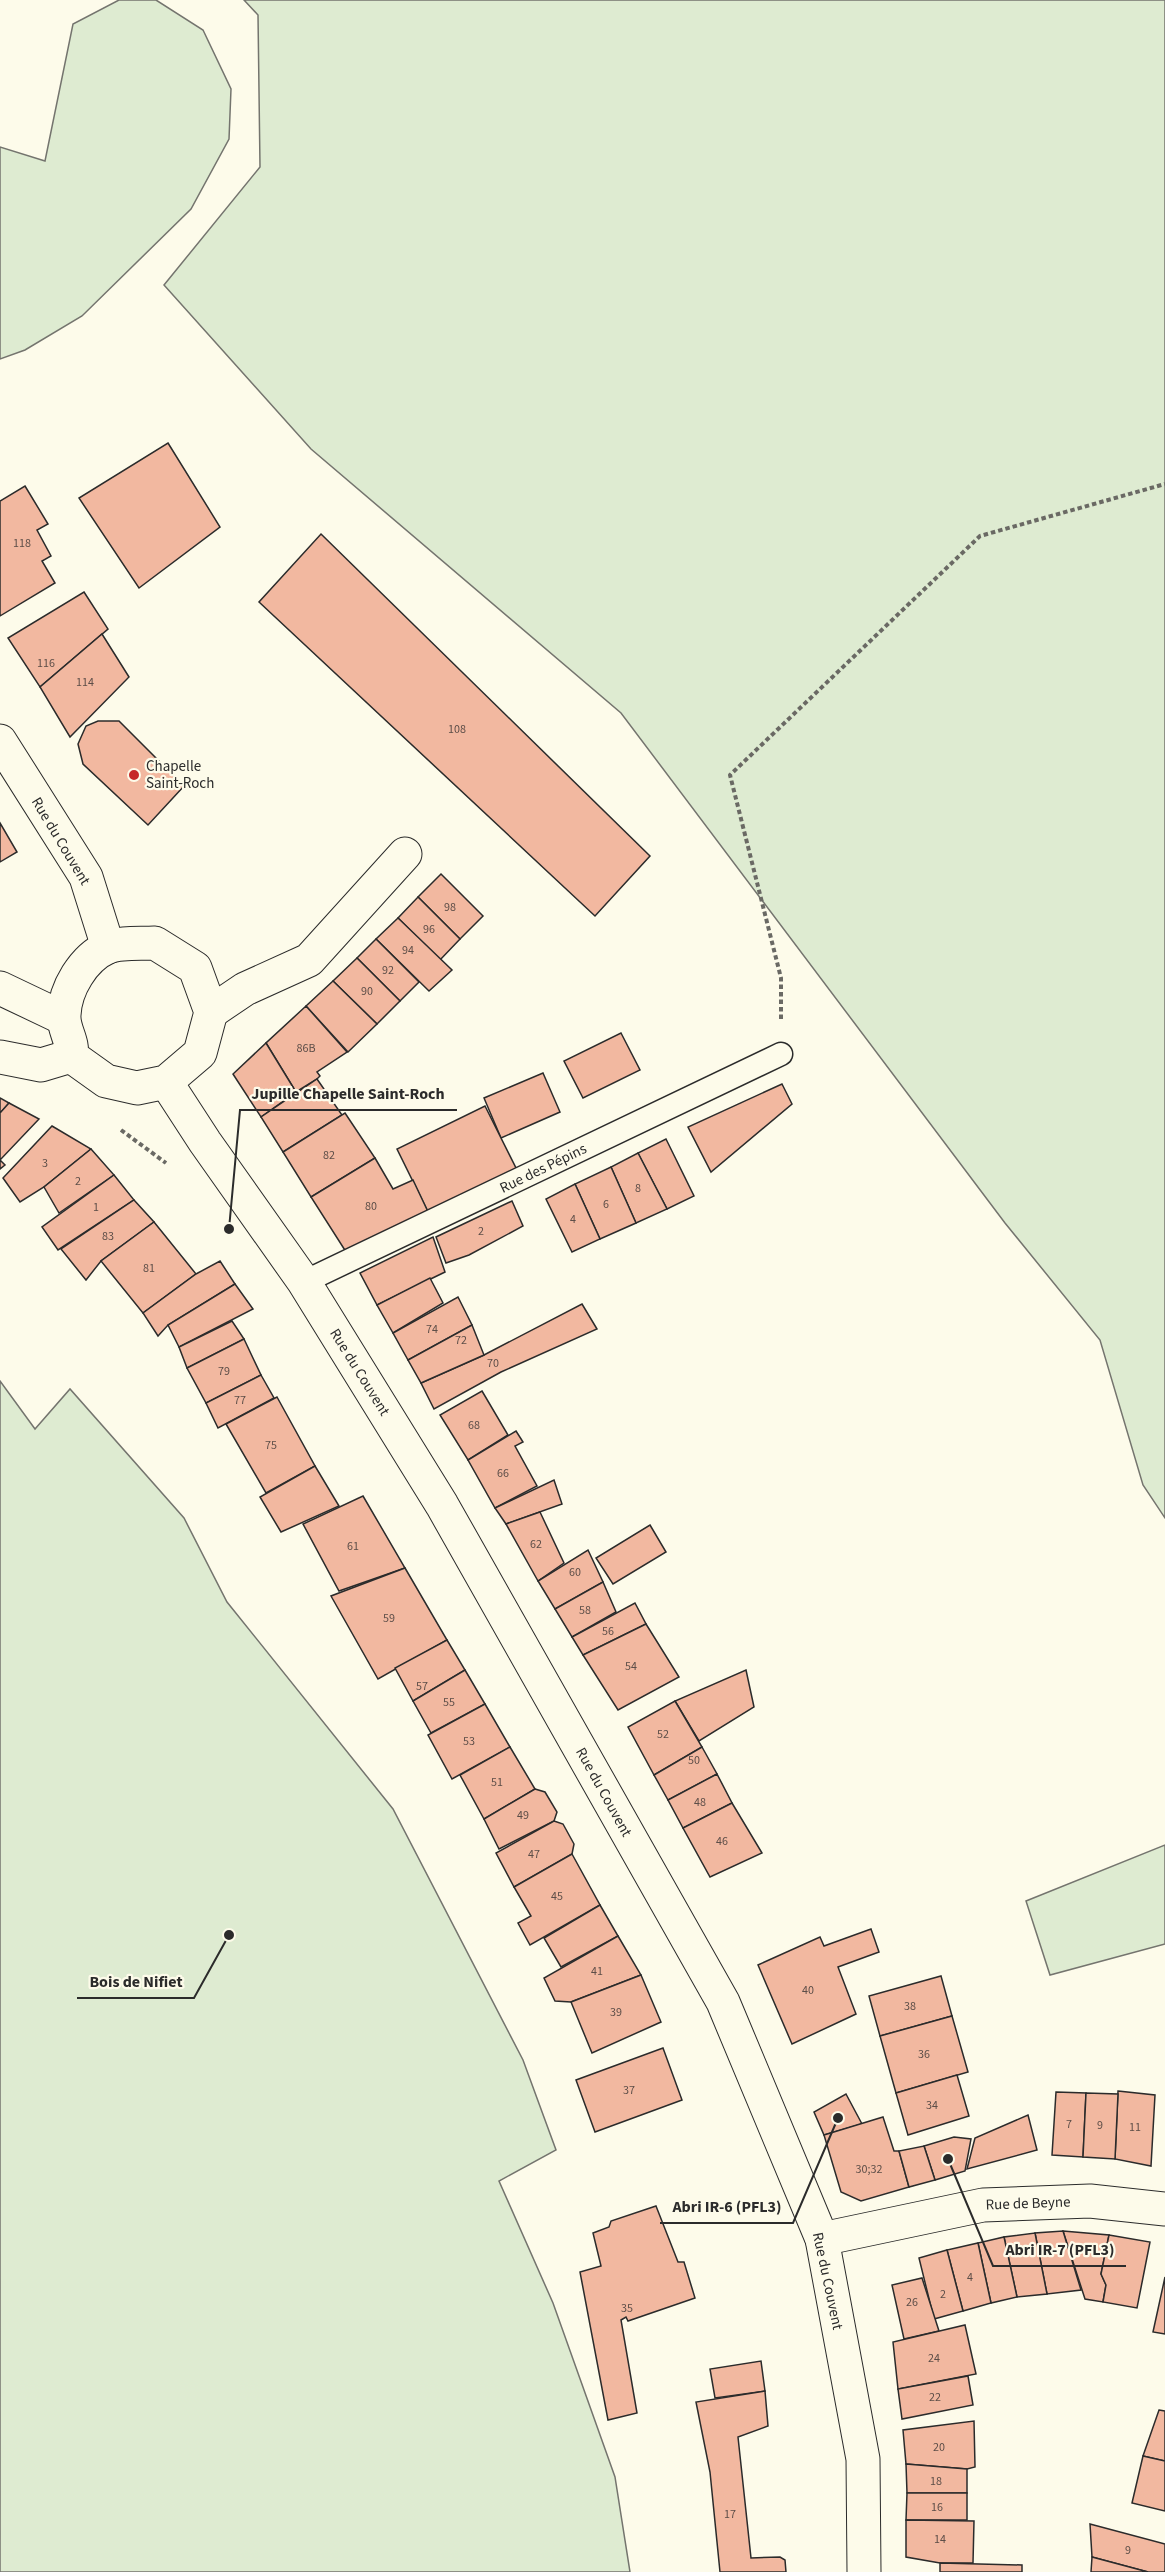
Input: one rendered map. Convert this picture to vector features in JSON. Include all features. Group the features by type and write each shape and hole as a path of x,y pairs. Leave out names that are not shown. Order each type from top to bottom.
{"street":[{"name":"Rue du Couvent","path":"0,741 86,877 108,947"},
{"path":"211,1012 245,988 309,960 405,854"},
{"path":"155,943 195,968 211,1012 200,1053 166,1082 137,1088 106,1081 71,1056 72,1048 63,1018 66,997 82,967 108,947 155,943"},
{"path":"0,988 63,1018"},
{"path":"0,1057 41,1065 71,1056"},
{"name":"Rue du Couvent","path":"166,1082 205,1142 304,1282 442,1505 723,2002 822,2239 863,2459 864,2572"},
{"name":"Rue de Beyne","path":"822,2239 983,2205 1090,2201 1165,2209"}],"lane":[{"name":"Rue des Pépins","path":"304,1282 782,1054"}],"path":[{"path":"782,1054 781,978 730,775 980,536 1165,484"}],"green space":[{"path":"119,0 156,0 203,30 231,89 229,139 191,209 82,316 25,350 0,359 0,147 45,161 73,24"},
{"path":"244,0 1165,0 1165,1518 1143,1485 1100,1340 1005,1223 621,713 311,449 164,285 260,167 258,15"},
{"path":"0,1381 35,1429 70,1389 184,1518 227,1602 393,1809 523,2060 556,2150 499,2181 553,2303 615,2477 630,2572 0,2572"},
{"path":"1165,1845 1165,1944 1050,1975 1026,1901"}],"building":[{"path":"168,443 220,527 139,588 79,498"},
{"path":"25,486 48,524 37,530 51,556 42,561 55,583 0,616 0,501"},
{"path":"321,534 650,856 595,916 259,602"},
{"path":"84,592 108,629 40,687 8,638"},
{"path":"102,634 129,677 70,737 40,687"},
{"name":"Chapelle Saint-Roch","path":"98,721 119,721 184,786 148,825 83,764 78,744 86,726"},
{"path":"0,823 17,852 0,862"},
{"path":"441,874 483,916 460,939 418,897"},
{"path":"418,897 460,939 440,960 398,918"},
{"path":"398,918 452,970 429,991 376,939"},
{"path":"376,939 419,982 400,1001 357,958"},
{"path":"357,958 400,1001 377,1024 333,981"},
{"path":"333,981 377,1024 348,1052 306,1006"},
{"path":"306,1006 347,1052 317,1072 320,1076 317,1079 296,1092 266,1043"},
{"path":"621,1033 640,1070 583,1098 564,1061"},
{"path":"266,1043 296,1092 261,1117 233,1074"},
{"path":"543,1073 560,1112 501,1138 484,1098"},
{"path":"317,1079 342,1115 283,1152 261,1117"},
{"path":"782,1084 792,1104 711,1172 688,1127"},
{"path":"0,1098 9,1103 0,1113"},
{"path":"9,1103 39,1119 0,1160 0,1113"},
{"path":"485,1106 518,1172 430,1216 397,1149"},
{"path":"345,1113 375,1158 311,1197 283,1152"},
{"path":"52,1126 91,1149 44,1187 20,1202 3,1178"},
{"path":"666,1139 694,1196 667,1209 638,1153"},
{"path":"91,1149 114,1175 59,1213 44,1187"},
{"path":"638,1153 667,1209 636,1223 611,1167"},
{"path":"375,1158 393,1189 413,1180 430,1216 348,1255 311,1197"},
{"path":"611,1167 636,1223 600,1239 575,1184"},
{"path":"114,1175 134,1200 58,1250 42,1227"},
{"path":"575,1184 600,1239 572,1252 546,1199"},
{"path":"134,1200 154,1222 101,1261 86,1280 61,1249"},
{"path":"512,1201 523,1226 469,1255 446,1263 436,1237"},
{"path":"154,1222 196,1274 143,1313 101,1261"},
{"path":"433,1237 445,1272 377,1305 360,1273"},
{"path":"220,1261 235,1284 168,1325 158,1336 143,1313 196,1274"},
{"path":"430,1278 443,1303 393,1333 377,1305"},
{"path":"235,1284 253,1309 179,1347 168,1325"},
{"path":"458,1297 472,1325 408,1360 393,1333"},
{"path":"582,1304 597,1329 501,1372 434,1409 421,1383 484,1355"},
{"path":"232,1321 244,1339 187,1368 179,1347"},
{"path":"472,1325 484,1355 421,1383 408,1360"},
{"path":"244,1339 261,1375 206,1403 187,1368"},
{"path":"261,1375 274,1398 218,1428 206,1403"},
{"path":"482,1391 508,1435 468,1460 440,1415"},
{"path":"277,1397 315,1466 266,1493 226,1424"},
{"path":"516,1431 523,1442 515,1446 537,1486 495,1508 468,1460"},
{"path":"315,1466 339,1506 281,1532 260,1497"},
{"path":"554,1480 562,1504 506,1524 495,1508"},
{"path":"363,1496 405,1568 339,1591 303,1524"},
{"path":"540,1512 564,1563 538,1581 506,1524"},
{"path":"650,1525 666,1552 613,1584 596,1558"},
{"path":"588,1550 603,1582 555,1609 538,1581"},
{"path":"405,1568 447,1640 378,1679 331,1596"},
{"path":"603,1582 616,1612 572,1637 555,1609"},
{"path":"635,1603 646,1624 583,1655 572,1637"},
{"path":"646,1624 679,1677 618,1710 583,1655"},
{"path":"447,1640 465,1670 413,1701 395,1668"},
{"path":"465,1670 485,1704 431,1733 413,1701"},
{"path":"746,1670 754,1707 699,1741 675,1701"},
{"path":"675,1701 702,1747 654,1775 628,1727"},
{"path":"485,1704 510,1747 452,1779 428,1735"},
{"path":"510,1747 535,1789 484,1819 460,1775"},
{"path":"702,1747 717,1774 668,1800 654,1775"},
{"path":"717,1774 732,1803 683,1828 668,1800"},
{"path":"535,1789 545,1792 557,1812 554,1821 499,1849 484,1819"},
{"path":"732,1803 762,1853 710,1877 683,1828"},
{"path":"554,1821 563,1824 574,1844 572,1854 514,1887 496,1853"},
{"path":"572,1854 600,1905 530,1945 518,1923 531,1916 514,1887"},
{"path":"600,1905 618,1936 561,1967 544,1938"},
{"path":"871,1929 879,1952 838,1967 856,2014 792,2044 758,1965 820,1937 824,1946"},
{"path":"618,1936 641,1975 571,2002 555,2001 544,1978"},
{"path":"641,1975 661,2022 592,2053 571,2002"},
{"path":"941,1976 952,2016 880,2036 869,1996"},
{"path":"952,2016 968,2072 896,2093 880,2036"},
{"path":"663,2048 682,2100 595,2132 576,2080"},
{"path":"957,2075 969,2116 908,2135 896,2093"},
{"path":"1118,2091 1155,2095 1151,2166 1115,2159"},
{"path":"1056,2092 1086,2093 1083,2157 1052,2155"},
{"path":"1086,2093 1118,2094 1115,2159 1083,2157"},
{"path":"846,2094 862,2124 824,2135 814,2112"},
{"path":"1028,2115 1037,2150 967,2169 975,2138"},
{"path":"883,2117 894,2151 899,2151 909,2187 861,2201 841,2192 824,2135"},
{"path":"954,2137 971,2139 965,2171 935,2180 924,2146"},
{"path":"924,2146 935,2180 909,2187 899,2151"},
{"path":"656,2206 678,2262 684,2262 695,2298 628,2321 626,2317 621,2320 637,2413 608,2420 580,2272 601,2266 593,2233 609,2227 611,2221"},
{"path":"1063,2231 1109,2235 1101,2274 1106,2285 1103,2302 1085,2299"},
{"path":"1063,2231 1081,2290 1047,2294 1035,2233"},
{"path":"1035,2233 1047,2294 1017,2297 1004,2237"},
{"path":"1109,2235 1150,2242 1137,2308 1103,2302 1106,2285 1101,2274"},
{"path":"1004,2237 1017,2297 991,2303 978,2243"},
{"path":"978,2243 991,2303 963,2311 947,2250"},
{"path":"947,2250 963,2311 934,2319 919,2258"},
{"path":"1165,2277 1165,2334 1153,2332"},
{"path":"922,2278 939,2331 904,2339 892,2285"},
{"path":"965,2325 976,2374 898,2389 893,2342"},
{"path":"761,2361 765,2391 715,2398 710,2369"},
{"path":"968,2376 973,2405 902,2419 898,2389"},
{"path":"765,2391 768,2426 738,2437 751,2558 780,2557 785,2560 786,2572 720,2572 710,2472 696,2402"},
{"path":"1159,2410 1165,2411 1165,2461 1143,2456"},
{"path":"974,2421 975,2467 967,2469 906,2464 903,2430"},
{"path":"1143,2456 1165,2461 1165,2511 1132,2503"},
{"path":"906,2464 967,2469 967,2493 907,2493"},
{"path":"907,2493 967,2493 967,2520 906,2520"},
{"path":"906,2520 974,2521 973,2563 940,2563 906,2557"},
{"path":"1090,2524 1165,2544 1165,2572 1148,2572 1092,2557"},
{"path":"1092,2557 1148,2572 1091,2572"},
{"path":"940,2563 1022,2565 1022,2572 940,2572"}],"place":[{"name":"Chapelle Saint-Roch","path":"134,775"},
{"name":"Jupille Chapelle Saint-Roch","path":"229,1229"},
{"name":"Bois de Nifiet","path":"229,1935"},
{"name":"Abri IR-6 (PFL3)","path":"838,2118"},
{"name":"Abri IR-7 (PFL3)","path":"948,2159"}]}
